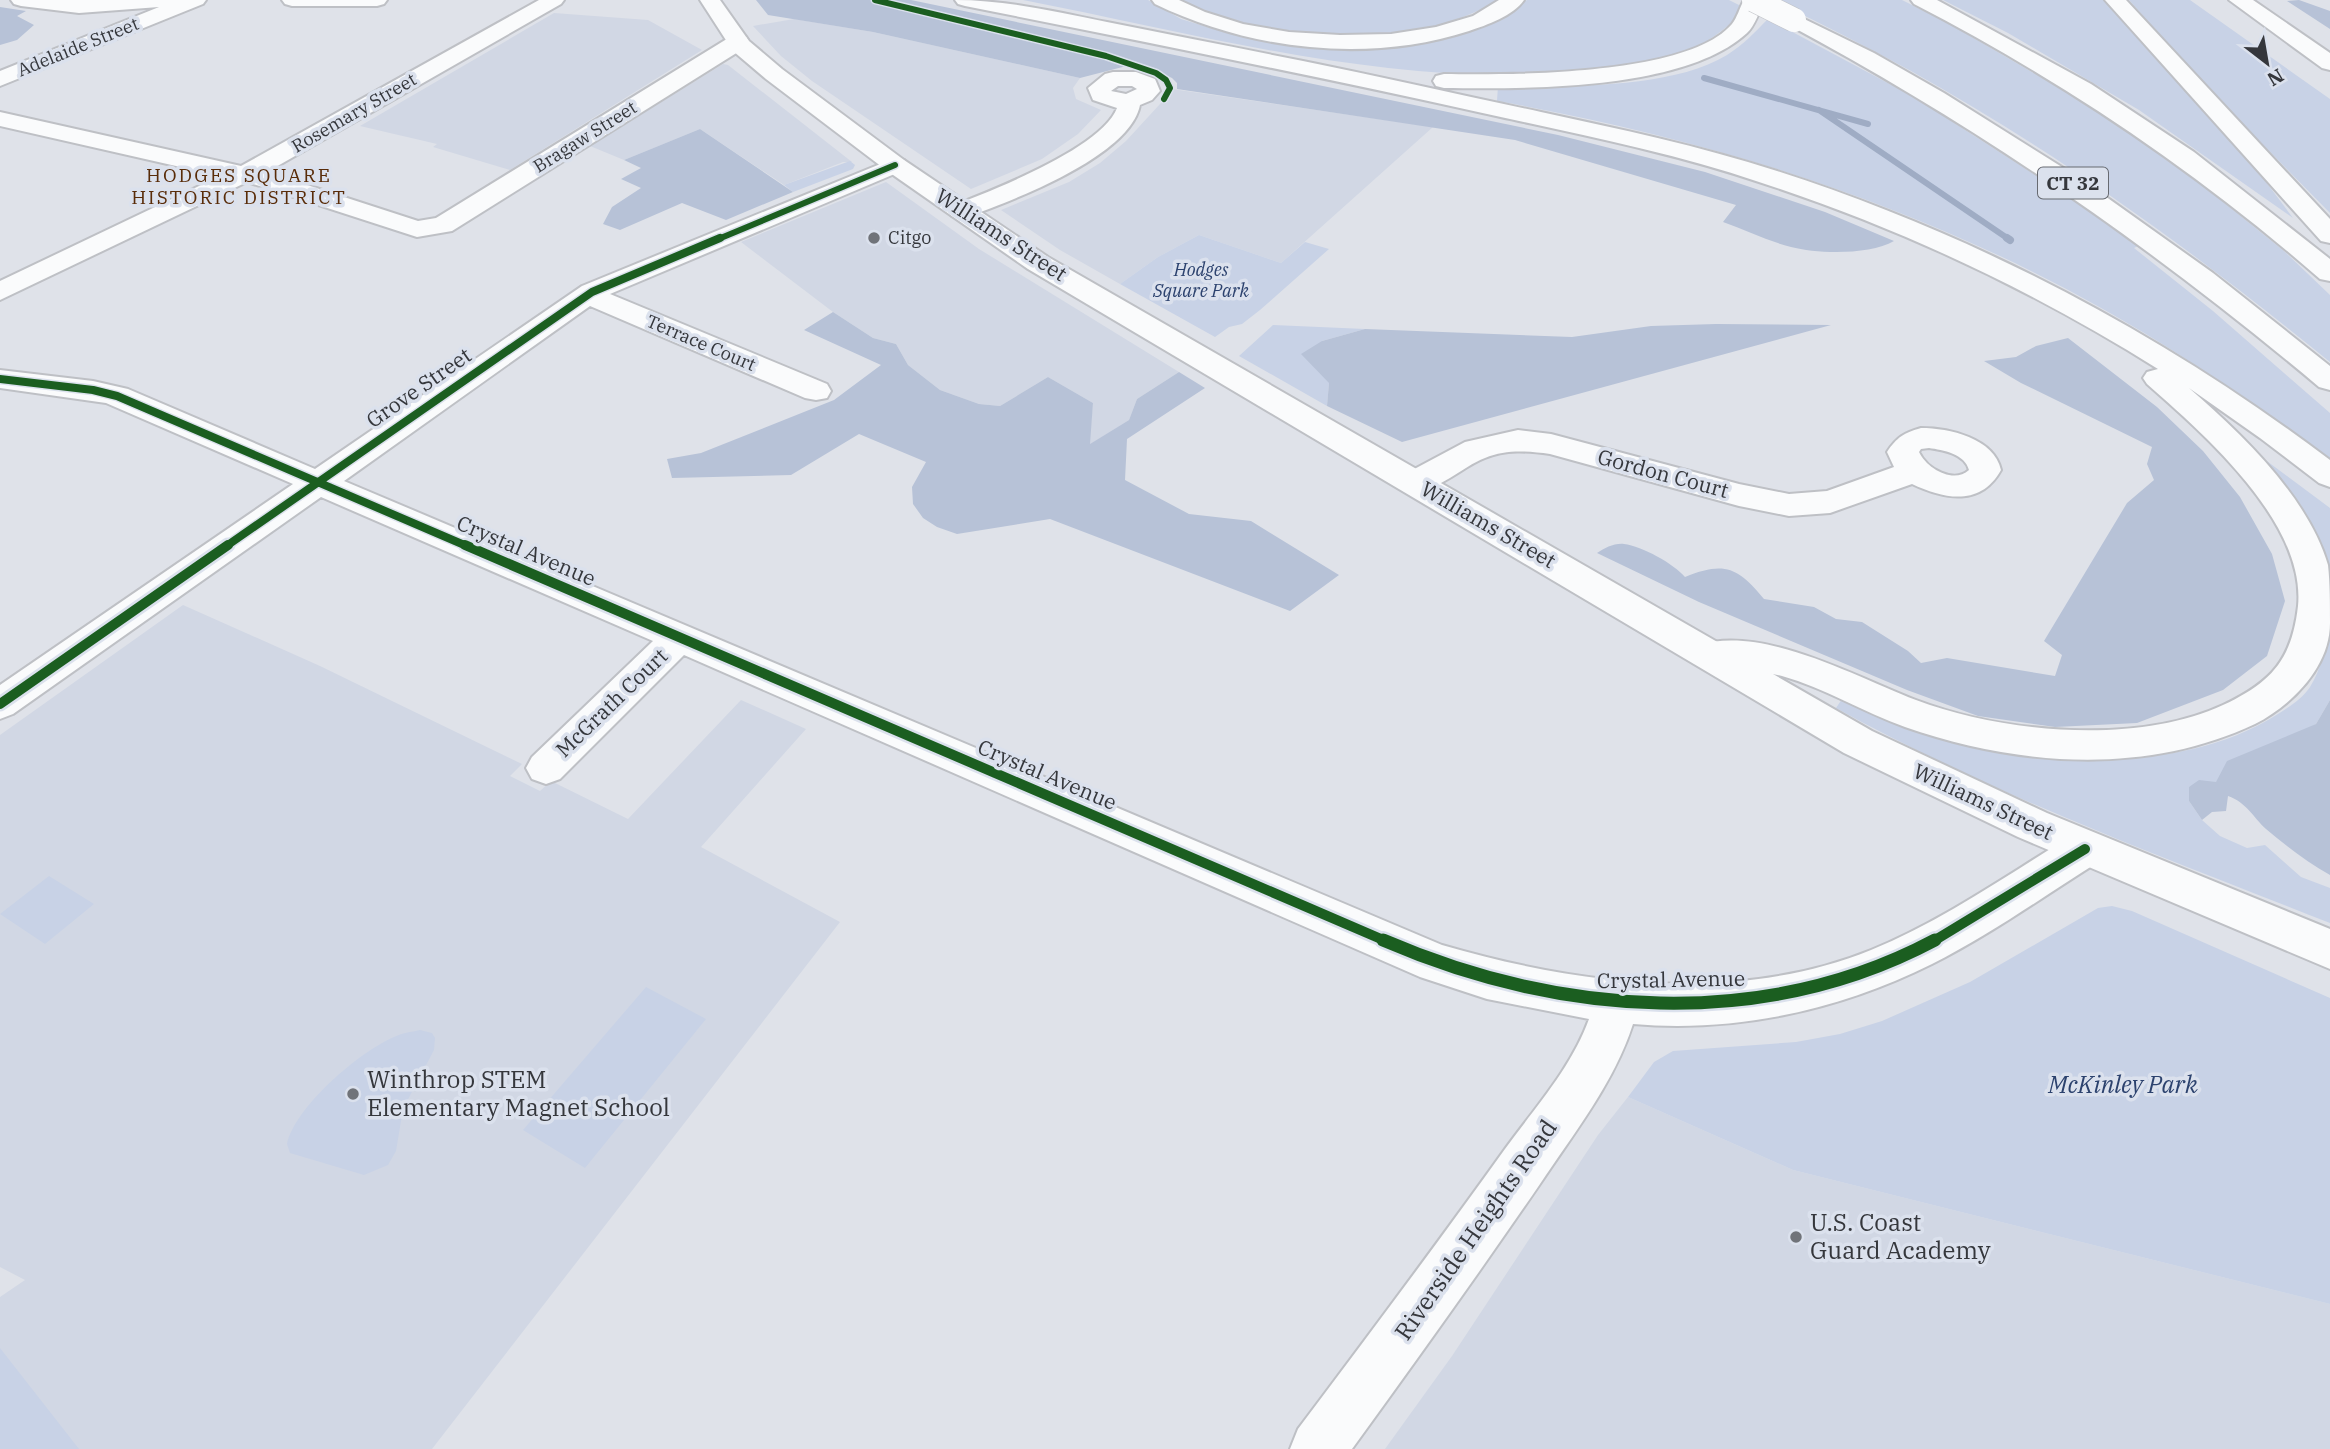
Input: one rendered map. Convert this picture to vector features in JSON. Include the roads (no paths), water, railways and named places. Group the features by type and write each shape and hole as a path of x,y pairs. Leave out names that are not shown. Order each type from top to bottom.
{"main road":[{"path":"21,0 79,7 172,0"},
{"name":"Adelaide Street","path":"0,79 196,0"},
{"path":"292,0 377,0"},
{"name":"Rosemary Street","path":"0,292 245,174 554,0"},
{"name":"Williams Street","path":"710,0 738,42 774,74 895,165 1038,262 1858,742 1929,779 2085,849 2330,949"},
{"path":"965,0 1310,67 1630,139 1718,162 1856,208 2009,276 2185,373 2263,424 2330,476"},
{"path":"1163,0 1192,15 1244,31 1300,39 1355,41 1402,38 1453,29 1489,17 1514,0"},
{"path":"1310,67 1435,81 1489,82 1623,73 1672,62 1727,39 1749,18 1754,0"},
{"name":"CT 32","path":"1754,0 1953,106 2086,192 2195,270 2330,381"},
{"path":"1921,0 2018,50 2148,131 2250,206 2330,272"},
{"path":"2115,0 2330,235"},
{"path":"2239,0 2330,63"},
{"name":"Bragaw Street","path":"245,174 417,229 430,229 443,225 738,42"},
{"path":"961,211 1035,183 1066,166 1122,120 1129,108 1129,101"},
{"path":"0,119 245,174"},
{"name":"Grove Street","path":"0,704 587,295 611,281 895,165"},
{"path":"1712,655 1781,662 1920,717 1981,733 2051,743 2109,745 2162,740 2220,723 2243,713 2286,684 2296,670 2312,635 2316,596 2309,563 2299,537 2282,509 2233,449 2185,401 2100,334 2009,276"},
{"name":"Terrace Court","path":"587,295 816,391"},
{"name":"Crystal Avenue","path":"0,379 108,393 1436,962 1517,988 1617,1003 1740,1000 1815,987 1858,975 1931,942 2085,849"},
{"name":"Gordon Court","path":"1416,482 1476,449 1518,440 1551,444 1738,495 1789,505 1830,502 1915,471"},
{"name":"McGrath Court","path":"546,768 679,638"},
{"name":"Riverside Heights Road","path":"1318,1449 1462,1253 1580,1084 1604,1042 1617,1003"}],"waterway":[{"path":"1704,78 1820,110"},
{"path":"1820,110 1868,124"},
{"path":"1820,110 2010,240 2007,238"}],"place":[{"name":"Citgo","path":"874,238"},
{"name":"Winthrop STEM Elementary Magnet School","path":"353,1094"},
{"name":"U.S. Coast Guard Academy","path":"1796,1237"}],"district":[{"name":"HODGES SQUARE HISTORIC DISTRICT","path":"239,186"}],"park label":[{"name":"Hodges Square Park","path":"1201,280"},
{"name":"McKinley Park","path":"2123,1085"}]}
